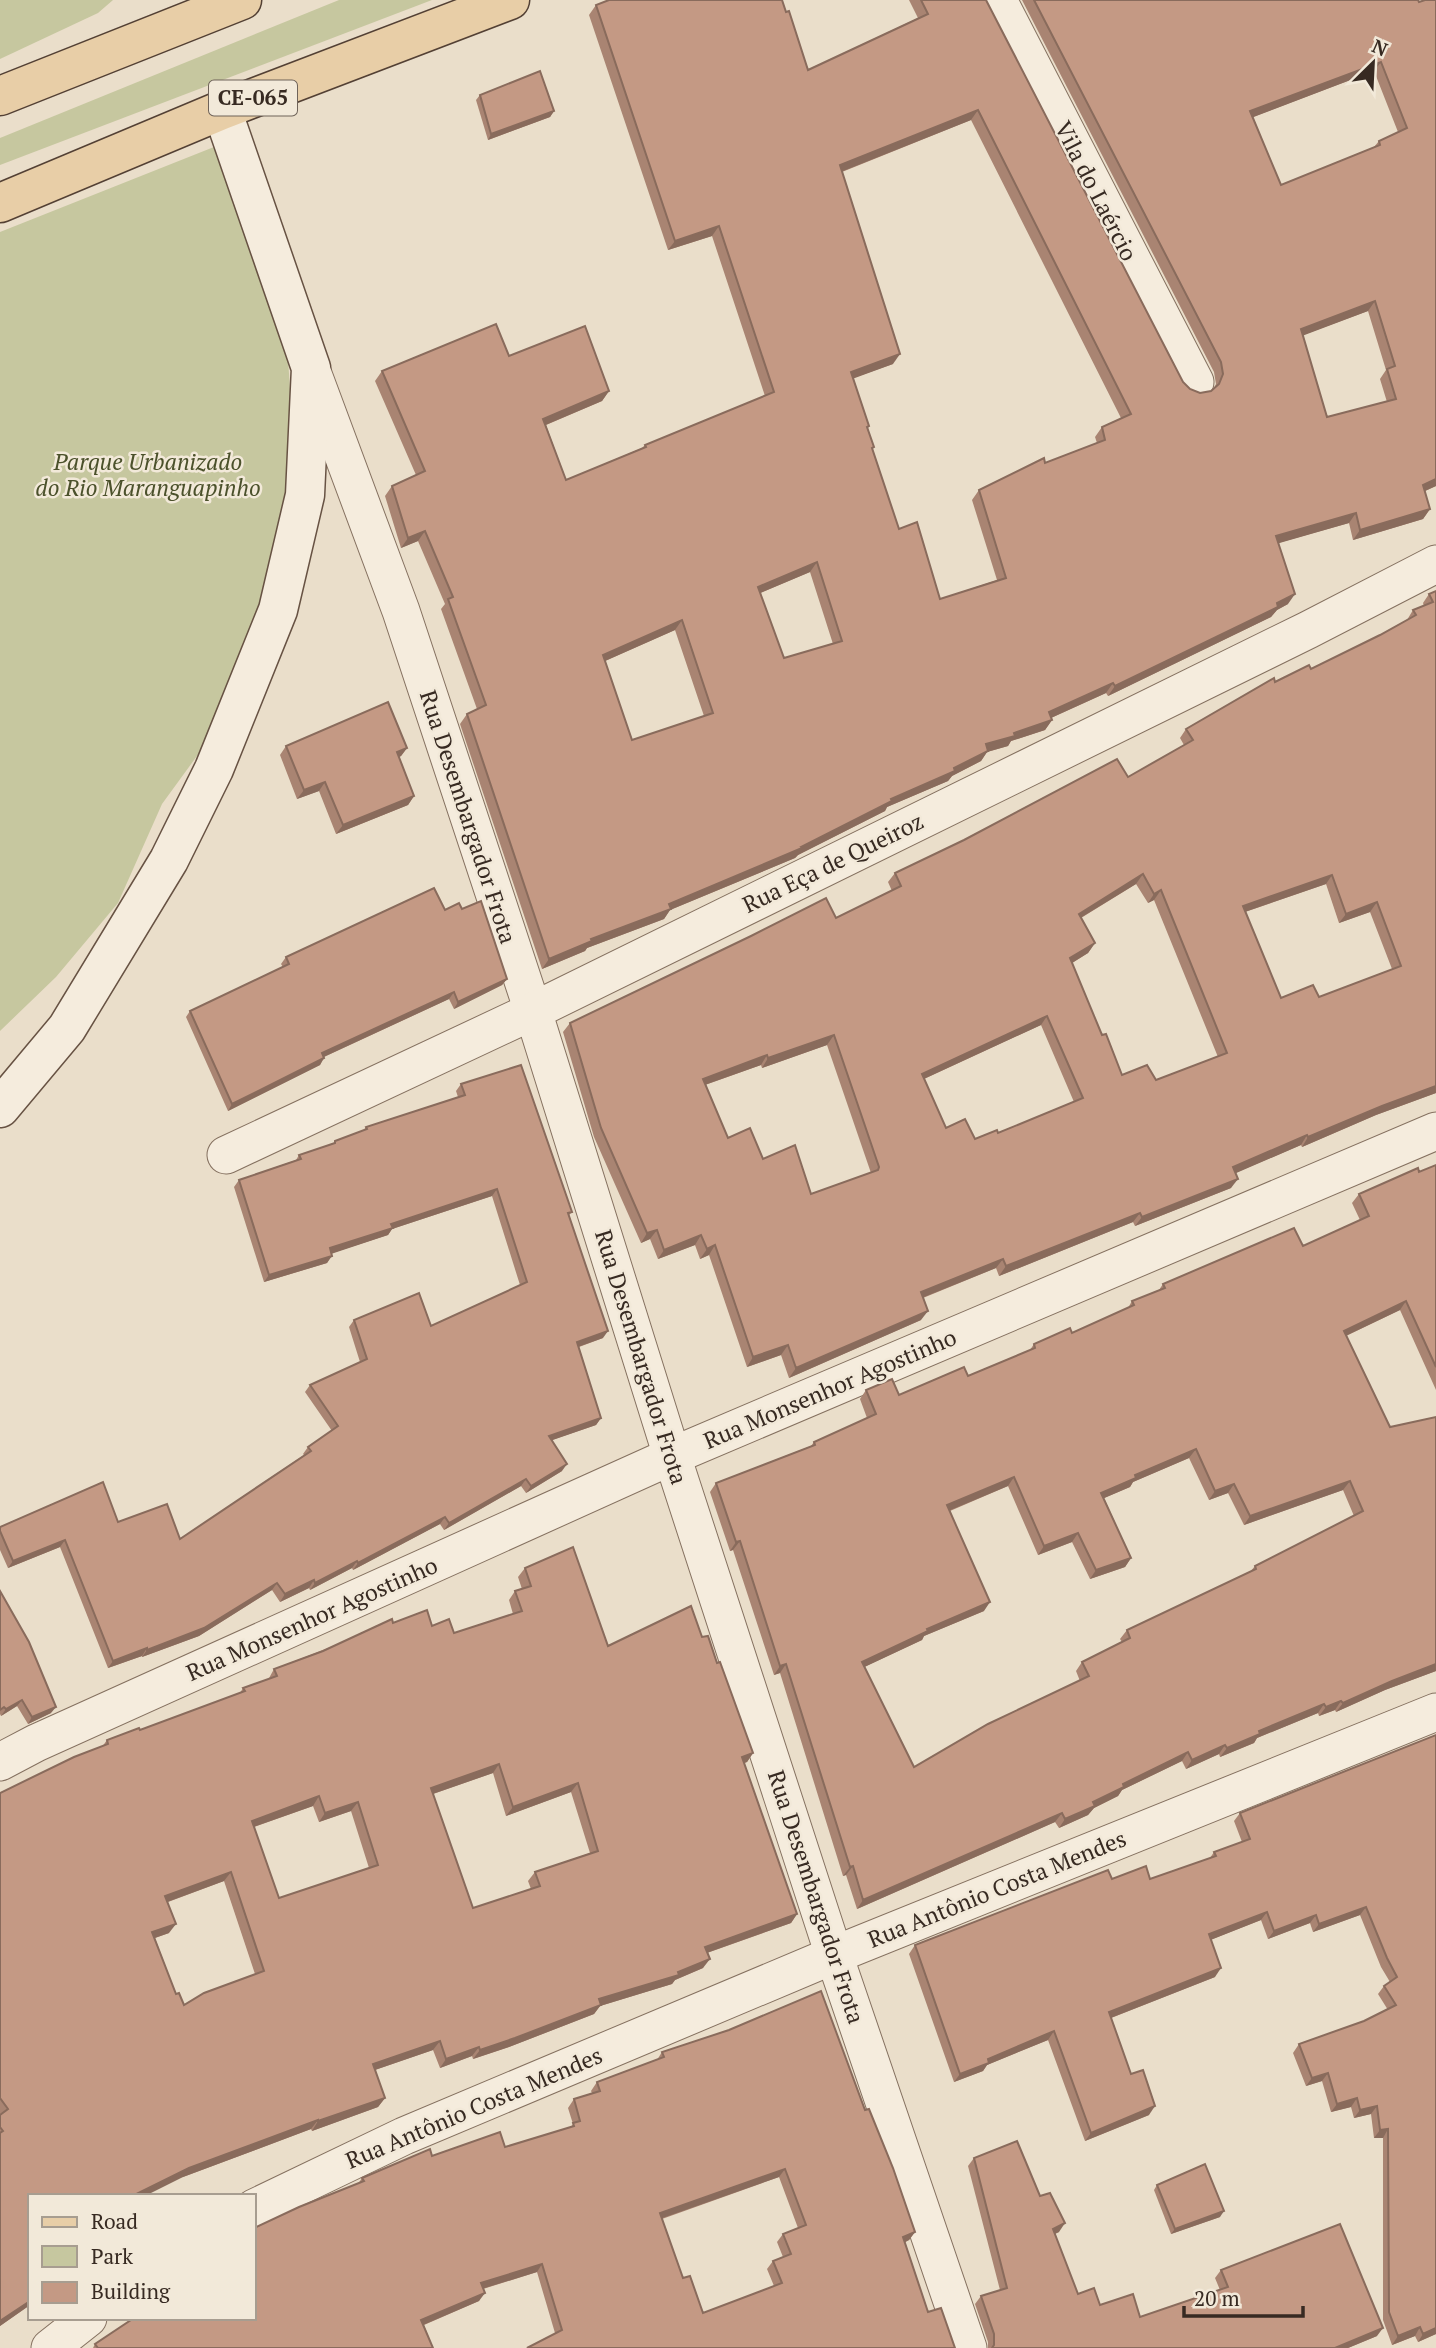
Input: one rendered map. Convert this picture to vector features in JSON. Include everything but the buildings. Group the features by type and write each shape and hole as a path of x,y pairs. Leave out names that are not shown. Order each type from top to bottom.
{"main road":[{"name":"CE-065","path":"0,203 222,110 510,0"},
{"path":"0,96 223,3"},
{"path":"0,1108 67,1028 169,860 219,757 278,610 305,495 311,368 222,110"}],"street":[{"name":"Vila do Laércio","path":"998,0 1195,382"},
{"name":"Rua Desembargador Frota","path":"311,368 401,611 533,1011 672,1456 834,1955 968,2348"},
{"name":"Rua Eça de Queiroz","path":"226,1155 533,1011 1308,630 1436,564"},
{"name":"Rua Monsenhor Agostinho","path":"0,1762 36,1743 672,1456 1436,1131"},
{"name":"Rua Antônio Costa Mendes","path":"256,2207 404,2136 834,1955 1436,1712"},
{"path":"50,2348 85,2320"}],"green space":[{"path":"0,0 113,0 98,13 0,59"},
{"path":"339,0 432,0 0,165 0,138"},
{"name":"Parque Urbanizado do Rio Maranguapinho","path":"224,143 286,329 297,493 221,723 162,804 118,903 56,977 0,1031 0,232"}]}
